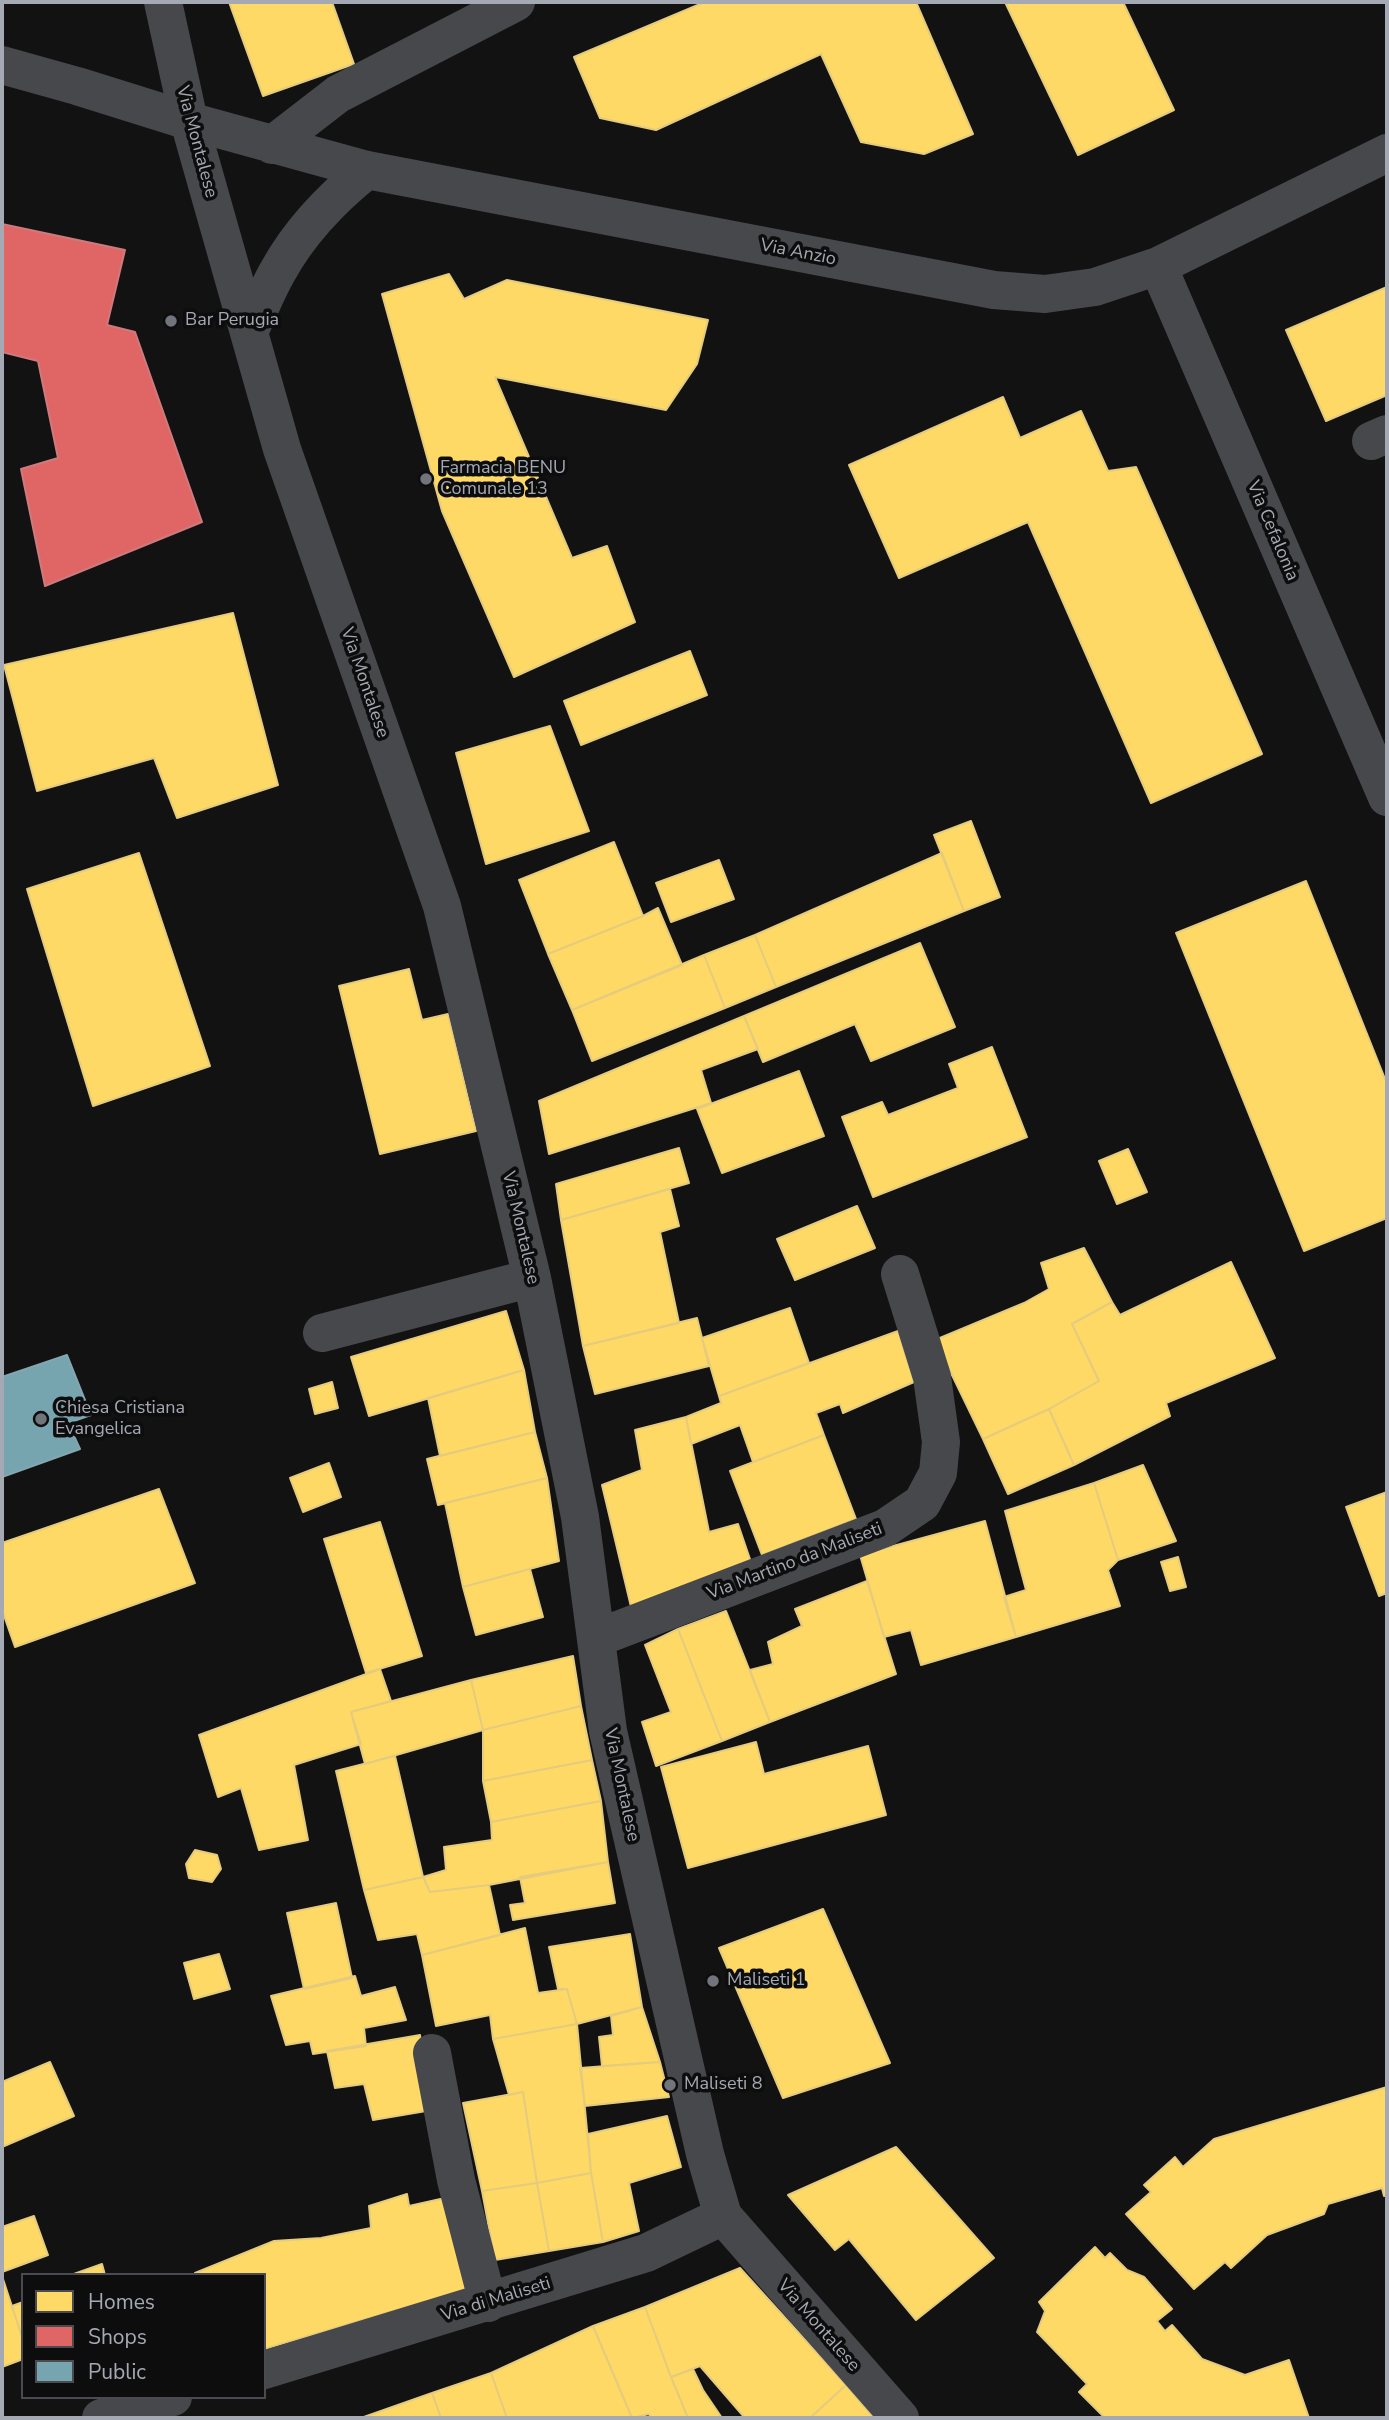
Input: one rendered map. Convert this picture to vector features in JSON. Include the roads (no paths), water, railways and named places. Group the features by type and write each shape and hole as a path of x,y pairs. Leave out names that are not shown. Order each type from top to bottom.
{"street":[{"name":"Via Montalese","path":"163,2 188,121 282,449 442,906 532,1278 580,1517 608,1731 705,2154 723,2216 900,2418"},
{"path":"272,145 338,94 516,2"},
{"name":"Via Anzio","path":"2,65 188,121 367,170 994,290 1045,294 1095,287 1158,266 1387,153"},
{"path":"250,330 277,271 292,249 328,204 367,170"},
{"name":"Via Cefalonia","path":"1158,266 1387,797"},
{"name":"Via Martino da Maliseti","path":"597,1638 885,1528 922,1503 938,1473 941,1442 932,1377 900,1274"},
{"path":"322,1333 532,1278"},
{"path":"432,2053 456,2180 488,2302"},
{"name":"Via di Maliseti","path":"266,2369 646,2253 723,2216"},
{"path":"101,2418 166,2399"}],"place":[{"name":"Bar Perugia","path":"171,321"},
{"name":"Farmacia BENU Comunale 13","path":"426,479"},
{"name":"Chiesa Cristiana Evangelica","path":"41,1419"},
{"name":"Maliseti 1","path":"713,1981"},
{"name":"Maliseti 8","path":"670,2085"}]}
